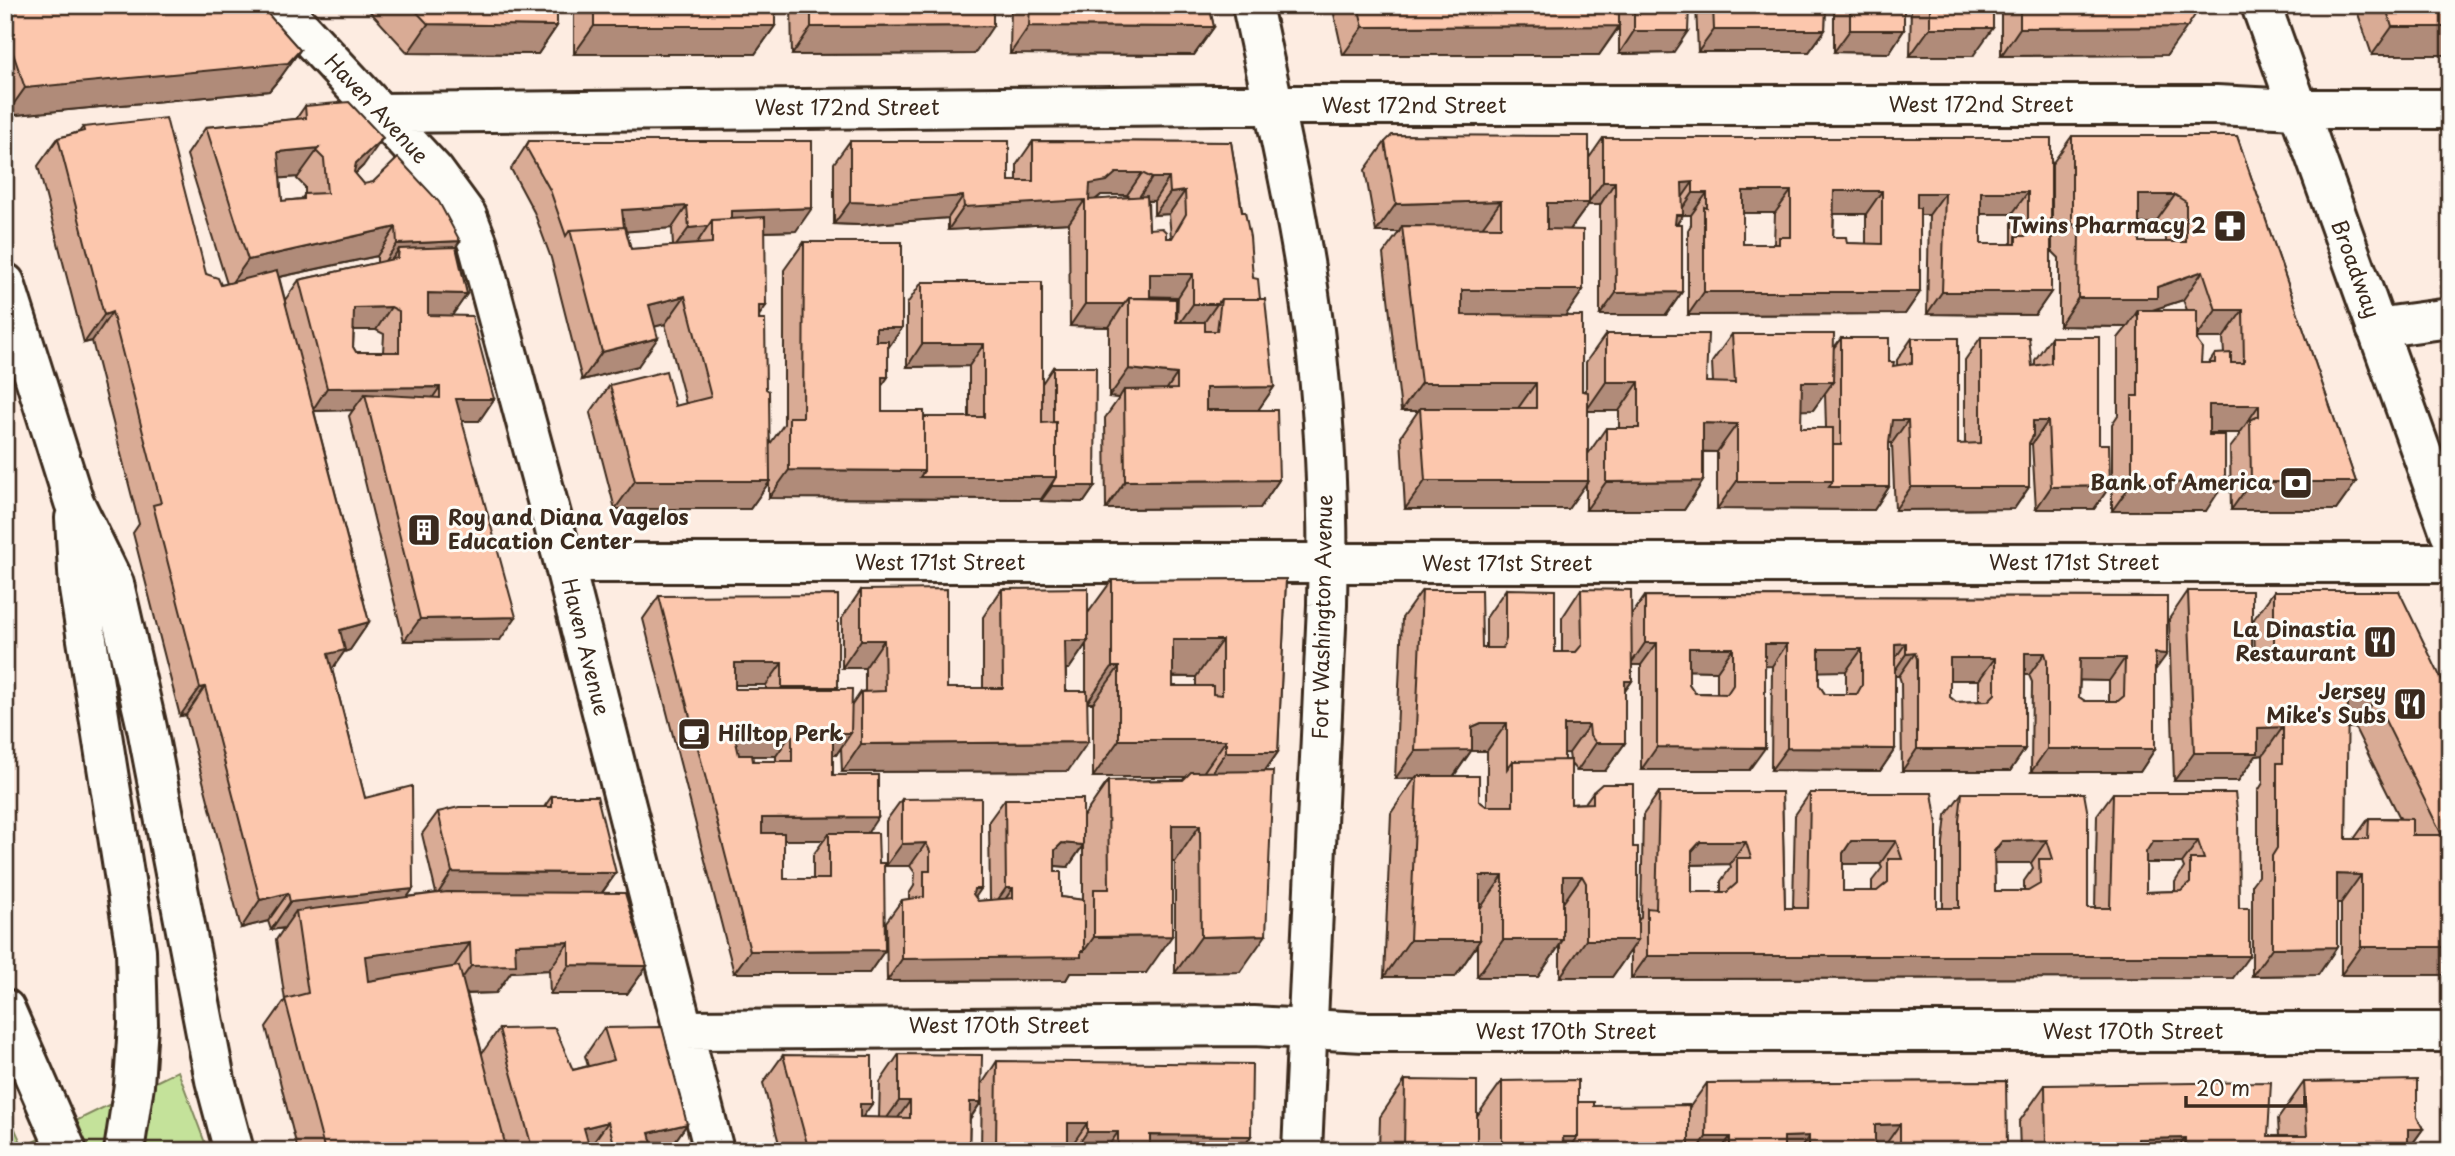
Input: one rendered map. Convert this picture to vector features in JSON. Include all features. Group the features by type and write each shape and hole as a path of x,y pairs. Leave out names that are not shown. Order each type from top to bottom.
{"main road":[{"name":"Haven Avenue","path":"279,5 434,171 467,216 487,273 564,563 714,1151"},
{"name":"Fort Washington Avenue","path":"1252,5 1303,259 1316,347 1328,564 1302,1151"},
{"name":"Broadway","path":"2261,5 2450,532"},
{"name":"West 172nd Street","path":"379,113 1272,106 2216,105 2297,109 2450,109"},
{"path":"5,283 74,502 114,584 147,729 215,1080 234,1151"},
{"path":"2376,328 2450,318"},
{"path":"74,502 79,589 133,920 138,1024 134,1085 124,1151"},
{"name":"West 171st Street","path":"564,563 2450,563"},
{"path":"5,1009 67,1151"},
{"name":"West 170th Street","path":"683,1030 1254,1026 1306,1031 2450,1032"}],"green space":[{"path":"178,1071 208,1151 5,1151 5,1107 23,1147"}],"building":[{"path":"5,5 260,5 300,50 288,63 25,88 5,30"},
{"path":"410,5 557,5 557,26 428,24"},
{"path":"594,5 775,5 775,26 594,26"},
{"path":"811,5 993,5 993,26 811,27"},
{"path":"1030,5 1209,5 1214,27 1029,26"},
{"path":"1358,5 1619,5 1619,26 1363,27"},
{"path":"1634,5 1689,5 1688,31 1634,31"},
{"path":"1713,5 1826,5 1825,30 1714,30"},
{"path":"1850,5 1904,5 1904,30 1850,30"},
{"path":"1930,5 1993,5 1993,28 1930,28"},
{"path":"2020,5 2191,5 2195,15 2187,27 2020,28"},
{"path":"2385,5 2450,5 2450,27 2392,27"},
{"path":"349,102 383,138 356,163 354,172 364,184 373,182 398,158 439,202 460,241 397,244 396,227 248,260 206,127 306,118 305,106","holes":["319,148 316,151 324,159 327,193 304,194 304,199 282,201 278,152"]},
{"path":"166,118 206,274 218,278 221,285 277,271 369,622 340,630 345,650 328,654 365,798 412,786 413,889 290,902 288,893 260,900 205,687 200,688 153,505 161,503 112,312 104,315 58,138 84,131 83,127"},
{"path":"1392,135 1589,136 1589,203 1547,203 1547,229 1583,230 1583,290 1462,290 1462,315 1582,316 1582,391 1588,392 1588,481 1425,481 1420,408 1536,408 1536,383 1421,383 1402,226 1501,227 1501,201 1396,204 1385,142"},
{"path":"2072,136 2237,136 2356,482 2251,482 2250,420 2259,416 2259,405 2209,405 2209,435 2225,435 2225,482 2132,483 2132,396 2138,396 2138,310 2197,310 2197,341 2202,348 2201,363 2215,363 2215,354 2231,353 2231,363 2244,363 2243,310 2216,310 2203,271 2157,287 2157,298 2078,298 2079,230 2072,223","holes":["2139,195 2175,195 2186,202 2186,242 2139,242"]},
{"path":"1603,138 2051,138 2051,292 1942,292 1945,193 1917,193 1917,208 1920,208 1920,292 1704,292 1704,207 1707,208 1707,193 1693,193 1693,182 1682,183 1683,215 1676,215 1675,224 1682,224 1682,292 1616,293 1615,182 1603,182","holes":["1743,191 1791,191 1791,237 1779,237 1779,244 1743,244","1834,191 1882,191 1882,244 1847,243 1846,237 1833,237","1981,192 2028,192 2028,236 2016,236 2016,244 1981,244"]},
{"path":"529,141 812,141 812,208 731,211 731,219 712,220 708,226 689,228 687,206 622,210 624,227 570,230 566,236 550,190 526,147"},
{"path":"850,141 1009,141 1009,181 1033,181 1033,141 1231,142 1242,212 1245,212 1250,237 1253,278 1258,279 1260,299 1221,299 1217,304 1193,304 1193,274 1150,274 1150,298 1129,298 1124,304 1085,304 1085,200 964,207 963,196 875,203 850,202","holes":["1116,173 1142,173 1152,178 1169,178 1170,193 1185,191 1186,214 1172,238 1166,238 1166,232 1162,228 1149,229 1147,196 1089,200 1090,184 1107,181"]},
{"path":"765,217 766,306 759,306 759,320 765,320 770,481 635,481 610,385 666,371 675,406 711,397 685,296 649,305 658,338 602,352 570,230 625,227 631,249 712,243 712,220"},
{"path":"804,242 902,242 902,328 876,328 876,341 888,341 888,377 882,377 882,411 924,411 924,471 789,470 789,417 803,417"},
{"path":"456,247 467,294 428,293 428,315 472,316 494,399 456,399 516,617 420,619 365,394 440,398 440,387 327,388 299,280 398,258 399,249","holes":["391,307 399,311 399,352 356,352 353,347 354,308"]},
{"path":"922,282 1042,282 1042,423 1056,422 1056,477 920,477 924,471 924,417 984,417 984,344 922,344"},
{"path":"1129,298 1176,299 1176,322 1205,322 1205,331 1217,331 1221,299 1265,299 1274,387 1206,388 1206,410 1277,410 1279,480 1125,481 1124,390 1177,389 1177,374 1129,369"},
{"path":"1606,334 1708,334 1706,382 1735,383 1732,334 1834,334 1833,382 1802,382 1801,428 1833,428 1833,481 1737,481 1737,424 1703,423 1703,481 1606,482 1606,428 1639,428 1639,382 1606,382"},
{"path":"1981,337 2029,337 2032,366 2051,363 2051,337 2099,337 2099,444 2109,444 2110,486 2051,487 2048,421 2033,421 2033,436 2029,443 2029,487 1911,487 1908,420 1892,420 1889,487 1829,487 1833,481 1833,445 1841,445 1841,338 1889,338 1889,362 1894,362 1893,366 1912,363 1912,338 1958,338 1958,444 1981,443"},
{"path":"1053,367 1096,367 1095,486 1052,486 1056,477"},
{"path":"1286,579 1278,752 1226,752 1226,740 1119,740 1119,667 1112,667 1112,580","holes":["1173,640 1222,640 1222,695 1213,694 1213,686 1173,686"]},
{"path":"1088,588 1088,641 1065,641 1066,691 1087,691 1088,742 861,744 861,692 885,691 884,640 861,640 861,590 947,589 947,688 1003,688 1002,589"},
{"path":"1506,589 1555,590 1555,652 1576,652 1582,645 1581,589 1631,590 1632,681 1625,681 1625,743 1596,743 1590,735 1589,725 1564,725 1564,760 1513,761 1507,769 1507,723 1481,723 1472,727 1472,750 1415,751 1422,590 1481,590 1482,648 1503,648 1506,639"},
{"path":"2188,591 2252,591 2252,659 2274,659 2274,591 2399,591 2450,697 2450,947 2361,947 2361,875 2337,874 2337,947 2272,948 2272,856 2277,848 2277,763 2283,763 2283,727 2258,728 2258,753 2194,753","holes":["2348,700 2375,700 2442,835 2412,835 2412,819 2369,818 2368,839 2346,839"]},
{"path":"838,595 838,687 782,687 782,663 735,663 735,689 852,689 851,733 833,733 833,775 878,775 878,817 762,818 762,833 784,833 784,879 829,879 829,833 878,833 879,863 884,863 885,950 750,951 659,596","holes":["734,733 792,733 792,761 753,761 752,755 739,755"]},
{"path":"1645,596 2167,597 2167,654 2155,653 2155,749 2047,749 2047,660 2045,653 2025,653 2025,749 1917,749 1917,659 1915,653 1906,654 1906,643 1895,644 1895,749 1787,748 1787,644 1765,644 1765,748 1657,747 1657,643 1645,643","holes":["1689,648 1733,648 1733,685 1727,694 1695,693 1689,684","1819,649 1862,649 1862,685 1857,694 1825,694 1819,685","1950,658 1995,658 1995,694 1988,701 1956,702 1950,697","2080,658 2125,658 2124,696 2118,701 2085,701 2079,697"]},
{"path":"1571,760 1571,804 1593,803 1593,792 1602,784 1633,784 1633,847 1638,847 1638,940 1586,940 1586,883 1582,876 1563,876 1563,940 1503,940 1503,876 1480,876 1480,940 1410,940 1417,776 1479,776 1479,801 1486,806 1513,806 1513,761"},
{"path":"1273,771 1266,935 1201,937 1200,825 1172,825 1172,936 1094,937 1094,889 1109,889 1108,781 1183,780 1191,772"},
{"path":"1659,792 1782,792 1785,908 1808,908 1810,793 1932,793 1937,824 1937,908 1959,908 1959,821 1962,793 2084,793 2088,815 2088,908 2110,908 2113,793 2235,793 2238,816 2239,908 2249,908 2249,956 1647,956 1647,908 1656,909","holes":["2047,840 2053,859 2039,859 2040,884 2028,891 1995,891 1994,851 2002,841","1851,841 1896,841 1902,859 1888,859 1888,882 1877,891 1843,891 1843,853","2153,841 2198,841 2204,859 2190,859 2190,883 2181,891 2146,892 2146,852","1700,842 1746,842 1751,858 1737,858 1737,883 1727,892 1692,892 1692,851"]},
{"path":"552,796 597,796 616,873 452,872 438,812 459,807 552,807"},
{"path":"981,798 981,889 974,889 973,894 978,901 1013,898 1013,888 1006,888 1005,799 1083,799 1083,845 1062,843 1055,850 1055,872 1061,872 1061,897 1084,900 1084,951 1081,951 1081,957 902,959 902,900 924,897 924,871 930,871 930,851 926,843 902,844 902,799"},
{"path":"447,892 625,893 647,966 569,965 569,942 515,944 516,965 471,966 470,943 365,956 368,981 459,966 507,1151 325,1151 285,999 308,993 296,911"},
{"path":"662,1027 687,1124 649,1133 654,1151 616,1151 608,1122 584,1128 588,1142 554,1151 533,1151 499,1029 555,1028 573,1070 614,1060 604,1028"},
{"path":"899,1054 982,1055 981,1102 970,1102 969,1151 809,1151 783,1055 872,1056 872,1104 860,1104 860,1117 910,1118 910,1101 899,1101"},
{"path":"997,1061 1252,1064 1251,1136 1150,1135 1150,1151 1118,1151 1118,1132 1087,1132 1087,1123 1068,1123 1068,1151 1004,1151 1004,1147 996,1147"},
{"path":"1405,1080 1477,1081 1477,1151 1404,1151"},
{"path":"1578,1080 1578,1137 1563,1137 1564,1151 1502,1151 1502,1081"},
{"path":"2417,1080 2417,1117 2423,1129 2408,1129 2408,1150 2419,1151 2185,1151 2185,1138 2138,1139 2138,1151 2066,1151 2066,1146 2046,1147 2045,1085 2271,1082 2268,1136 2307,1136 2304,1082"},
{"path":"2006,1081 2007,1146 1983,1147 1983,1151 1900,1151 1900,1124 1875,1125 1875,1151 1809,1151 1809,1136 1784,1137 1784,1151 1730,1151 1730,1137 1706,1137 1707,1083"},
{"path":"1578,1102 1594,1102 1594,1106 1689,1105 1689,1151 1568,1151 1578,1137"}],"place":[{"name":"Twins Pharmacy 2","path":"2230,226"},
{"name":"Bank of America","path":"2296,483"},
{"name":"Roy and Diana Vagelos Education Center","path":"424,530"},
{"name":"La Dinastia Restaurant","path":"2380,642"},
{"name":"Jersey Mike's Subs","path":"2410,704"},
{"name":"Hilltop Perk","path":"694,734"}]}
